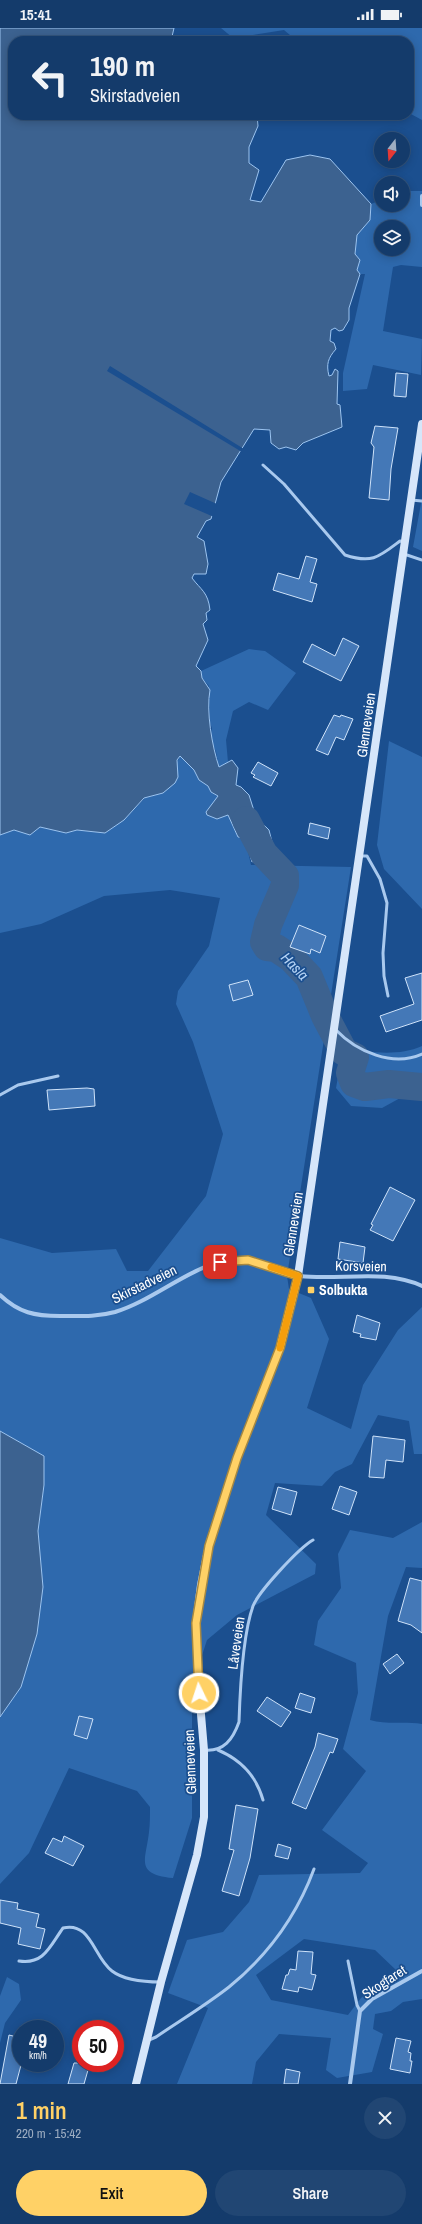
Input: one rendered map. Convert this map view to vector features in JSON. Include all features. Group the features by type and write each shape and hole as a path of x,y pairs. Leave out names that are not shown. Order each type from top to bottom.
{"main road":[{"name":"Glenneveien","path":"136,2084 161,1982 201,1837 205,1798 204,1750 198,1679 196,1623 201,1585 209,1546 232,1473 280,1348 298,1276 422,424"}],"street":[{"path":"422,196 422,205"},
{"name":"Skirstadveien","path":"0,1295 10,1305 29,1314 84,1316 116,1312 144,1299 199,1269 228,1260 248,1260 298,1276"},
{"name":"Korsveien","path":"298,1276 390,1278 409,1280 422,1286"},
{"name":"Skogfaret","path":"350,2084 360,2011 372,1999 422,1971"}],"lane":[{"path":"263,465 284,484 345,555 358,560 377,558 400,542 406,542"},
{"path":"411,500 422,501"},
{"path":"404,554 422,560"},
{"path":"360,856 366,856 380,879 387,903 383,953 384,976 388,996"},
{"path":"334,1029 350,1044 389,1059 410,1058 422,1054"},
{"path":"0,1095 18,1085 58,1076"},
{"name":"Låveveien","path":"218,1750 235,1734 239,1722 244,1663 253,1607 257,1598 294,1556 313,1540"},
{"path":"204,1750 218,1750 237,1760 255,1778 263,1800"},
{"path":"147,2040 156,2037 205,2005 240,1978 261,1957 284,1928 308,1886 314,1869"},
{"path":"19,1961 33,1962 39,1959 63,1928 73,1927 80,1929 86,1934 102,1961 113,1972 126,1978 161,1982"},
{"path":"348,1961 357,2005 360,2011"}],"shaded area":[{"path":"0,28 174,28 172,36 8,36 8,120 257,120 258,126 249,147 249,163 259,170 250,200 261,202 286,160 310,155 330,159 371,204 370,220 357,235 355,254 360,260 357,270 360,274 349,308 349,320 343,330 339,331 335,328 331,330 330,341 334,343 336,349 328,361 328,372 329,376 332,375 335,369 338,371 337,404 340,405 342,427 303,443 296,450 286,447 279,449 271,443 270,430 254,429 221,482 211,519 206,521 197,537 204,541 208,564 206,574 194,574 192,578 206,595 210,610 206,613 207,620 203,624 208,640 196,666 201,671 202,678 210,690 209,718 214,749 219,767 232,760 238,768 236,785 241,787 249,795 256,817 269,830 272,842 264,854 252,862 245,838 238,837 228,815 217,819 207,815 206,812 218,796 211,792 208,786 199,780 194,770 180,756 177,760 178,777 175,783 163,793 144,798 124,820 105,833 77,830 66,833 40,827 30,835 14,830 0,835"},
{"path":"221,28 422,28 422,120 414,116 414,36 291,36 284,30 246,36 231,36"},
{"path":"410,191 422,191 422,267 401,265 393,267 383,331 422,339 421,375 373,365 367,389 343,391 343,373 365,274 360,274 357,270 360,260 355,254 357,235 370,220 371,204 374,203 374,212 410,212"},
{"path":"422,498 422,551 413,547"},
{"path":"249,649 265,651 296,673 268,710 249,702 233,711 226,740 228,762 219,767 216,752 211,739 212,728 210,723 209,686 202,678 201,671"},
{"path":"389,741 422,757 422,909 384,869 377,845"},
{"path":"180,756 194,770 199,780 208,786 211,792 218,797 207,815 217,819 228,815 238,837 245,838 251,865 351,867 287,1276 289,1289 311,1298 329,1339 307,1408 351,1429 363,1385 398,1330 422,1307 422,1454 414,1454 409,1421 378,1415 352,1464 335,1472 322,1486 275,1483 266,1515 316,1564 315,1574 237,1615 207,1640 192,1686 192,1818 173,1878 152,1873 147,1869 145,1858 150,1807 137,1791 69,1768 29,1853 0,1884 0,1717 21,1687 43,1587 38,1531 44,1485 44,1456 0,1431 0,1238 52,1253 116,1249 127,1271 148,1271 206,1196 223,1134 193,1042 176,1004 178,991 209,946 220,898 170,890 104,896 41,924 0,933 0,835 14,830 30,835 40,827 66,833 77,830 105,833 124,820 145,798 163,793"},
{"path":"422,1046 422,1097 402,1097 382,1108 351,1106 336,1088 343,1048 393,1053 403,1052"},
{"path":"0,1431 44,1456 44,1485 38,1531 43,1587 37,1634 21,1687 0,1717"},
{"path":"422,1522 422,1568 406,1567 388,1616 370,1720 422,1724 422,1999 403,2002 391,2011 375,2014 373,2029 383,2034 372,2072 337,2078 326,2070 331,2038 279,2034 256,2062 252,2084 177,2084 208,2008 168,1993 187,1940 223,1932 249,1902 259,1875 360,1873 368,1863 322,1830 366,1771 343,1749 358,1693 356,1663 314,1645 318,1621 341,1588 338,1554 350,1530 393,1538","holes":["304,1939 375,1950 396,1970 361,1998 348,2015 271,2000 256,1975"]},
{"path":"7,1977 19,1984 21,2000 5,2023 0,2043 0,1996"}],"pier":[{"path":"110,366 244,449 242,452 107,371"},
{"path":"190,492 217,504 214,517 184,504"}],"building":[{"path":"396,373 408,374 406,397 394,396"},
{"path":"375,426 398,428 391,469 389,500 369,498 374,447 371,443"},
{"path":"306,556 317,559 310,582 317,584 312,602 273,590 278,573 299,579"},
{"path":"343,638 359,646 341,681 303,662 312,644 335,656"},
{"path":"334,715 340,717 341,715 353,719 344,740 336,737 328,755 316,750"},
{"path":"258,762 278,773 271,786 253,777 255,775 251,773"},
{"path":"310,823 330,828 328,839 308,834"},
{"path":"299,925 326,936 320,953 311,949 310,954 290,947"},
{"path":"422,973 422,1020 386,1032 380,1016 414,1004 405,978"},
{"path":"248,980 253,995 233,1001 229,985"},
{"path":"94,1089 95,1106 49,1110 47,1090"},
{"path":"390,1187 415,1200 393,1241 370,1230 373,1225 371,1224"},
{"path":"340,1242 365,1247 363,1263 338,1259"},
{"path":"357,1315 380,1323 376,1340 360,1337 361,1334 353,1332"},
{"path":"373,1436 405,1440 403,1462 386,1460 384,1478 369,1477"},
{"path":"340,1486 357,1492 349,1515 332,1509"},
{"path":"278,1487 297,1492 291,1515 272,1509"},
{"path":"410,1578 422,1581 422,1633 411,1625 398,1621"},
{"path":"397,1654 404,1663 390,1674 383,1664"},
{"path":"300,1693 315,1698 311,1713 295,1708"},
{"path":"267,1697 291,1712 281,1727 257,1711"},
{"path":"79,1716 93,1719 87,1739 74,1735"},
{"path":"318,1733 338,1739 333,1753 330,1752 306,1809 292,1803 315,1747"},
{"path":"236,1805 258,1809 250,1858 239,1896 222,1891 234,1850 229,1849"},
{"path":"64,1836 84,1846 73,1866 45,1853 53,1838 62,1842"},
{"path":"278,1844 291,1848 288,1859 275,1856"},
{"path":"0,1900 18,1903 17,1909 39,1914 36,1927 45,1929 40,1949 18,1944 21,1928 0,1923"},
{"path":"298,1951 313,1952 311,1974 316,1975 312,1990 299,1987 298,1992 282,1989 286,1975 288,1975 290,1969 296,1970"},
{"path":"9,2035 12,2036 12,2072 19,2072 16,2084 0,2084"},
{"path":"396,2038 411,2041 408,2052 411,2053 410,2061 412,2061 410,2073 390,2069"},
{"path":"286,2069 300,2072 298,2084 284,2084"},
{"path":"72,2070 72,2072 87,2072 84,2084 68,2084"}],"waterway":[{"name":"Hasla","path":"246,820 264,854 285,876 285,885 268,925 264,942 267,947 276,948 291,958 309,977 325,1016 344,1052 355,1057 350,1073 354,1083 365,1087 389,1084 422,1087"}],"slow traffic":[{"path":"271,1267 298,1276 280,1348"}],"place":[{"name":"Solbukta","path":"311,1290"}],"route":[{"path":"199,1693 196,1623 201,1585 209,1546 237,1458 280,1348 298,1276 248,1260 235,1259 220,1262"}]}
